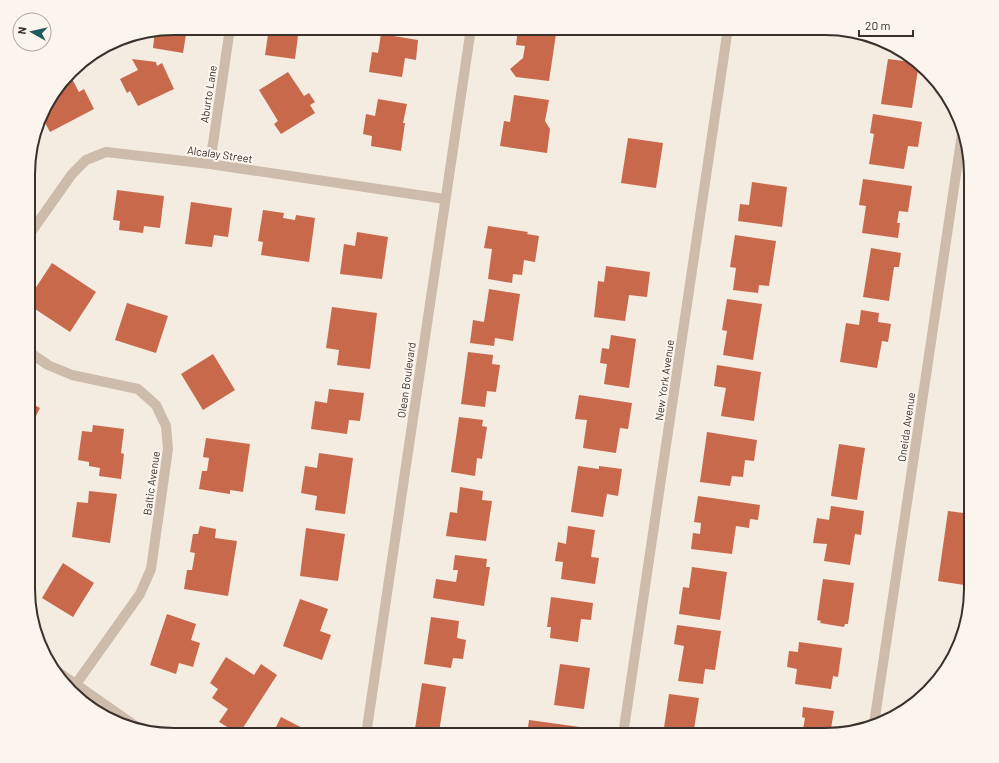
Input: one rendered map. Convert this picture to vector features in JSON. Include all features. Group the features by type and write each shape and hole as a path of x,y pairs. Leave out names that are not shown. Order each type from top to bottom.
{"street":[{"name":"Aburto Lane","path":"210,164 229,35"},
{"name":"Olean Boulevard","path":"367,728 469,35"},
{"name":"New York Avenue","path":"624,728 727,35"},
{"name":"Oneida Avenue","path":"875,718 960,144"},
{"name":"Alcalay Street","path":"35,226 72,174 86,160 106,152 210,164 445,199"},
{"name":"Baltic Avenue","path":"35,356 48,365 72,375 138,389 156,405 166,426 168,450 150,569 140,594 76,684"},
{"path":"69,679 128,720"}],"building":[{"path":"186,35 183,53 153,48 154,36"},
{"path":"268,35 298,35 295,59 265,55"},
{"path":"381,35 418,40 416,60 405,58 402,77 369,72 372,52 378,53"},
{"path":"517,35 556,35 549,81 516,77 510,69 523,58 525,46 516,45"},
{"path":"132,59 156,62 157,66 162,63 174,89 138,106 130,91 127,93 120,79 138,70"},
{"path":"888,59 906,61 917,69 912,108 881,104"},
{"path":"288,72 304,96 309,93 315,102 310,105 315,113 281,134 274,124 278,121 259,90"},
{"path":"72,79 79,92 84,89 94,109 50,132 45,123 58,97"},
{"path":"514,95 549,100 545,121 550,129 547,153 500,146 504,121 510,122"},
{"path":"378,99 407,104 403,123 405,123 401,151 371,146 372,136 363,134 366,114 375,116"},
{"path":"873,114 922,122 918,147 908,146 904,169 869,164 874,134 870,133"},
{"path":"628,138 663,143 656,188 621,183"},
{"path":"863,179 912,186 908,212 899,211 897,223 900,223 898,238 862,233 866,206 859,205"},
{"path":"752,182 787,187 782,227 738,221 740,204 749,205"},
{"path":"117,190 164,196 160,228 144,226 143,233 119,230 120,221 113,220"},
{"path":"191,202 232,208 228,237 214,235 212,247 185,244"},
{"path":"263,210 284,213 283,218 295,220 296,215 315,218 309,262 261,255 263,242 258,241"},
{"path":"488,226 528,232 527,234 539,236 535,262 524,260 522,275 513,274 512,283 488,279 492,249 484,248"},
{"path":"357,232 388,237 382,279 340,274 344,244 355,246"},
{"path":"735,235 776,241 769,286 759,285 758,293 733,290 736,268 730,267"},
{"path":"871,248 901,253 899,267 894,267 889,301 863,297"},
{"path":"52,263 96,292 70,332 35,309 35,289"},
{"path":"606,266 650,272 647,297 629,295 625,321 594,317 598,281 604,282"},
{"path":"489,289 520,294 513,341 495,338 494,346 470,343 473,320 484,322"},
{"path":"727,299 762,304 753,360 723,355 727,331 722,330"},
{"path":"127,303 168,316 156,353 115,340"},
{"path":"332,307 377,313 370,369 337,365 339,350 326,348"},
{"path":"861,310 879,313 878,322 891,324 888,342 882,341 877,368 840,362 846,323 859,325"},
{"path":"611,335 636,339 629,388 604,384 607,364 600,363 602,348 609,349"},
{"path":"468,352 493,355 492,364 500,365 496,392 487,391 485,407 461,404"},
{"path":"213,354 235,390 203,410 181,374"},
{"path":"717,365 761,372 754,421 721,416 726,388 714,386"},
{"path":"329,389 364,393 360,421 349,420 347,434 311,429 315,401 327,403"},
{"path":"579,395 632,403 628,429 620,428 616,453 583,448 587,420 575,419"},
{"path":"35,405 40,408 35,418"},
{"path":"459,417 483,420 482,426 487,427 482,459 477,458 475,476 451,472"},
{"path":"93,425 124,429 121,453 124,454 121,479 99,476 100,468 89,466 89,462 78,460 82,431 92,432"},
{"path":"707,432 757,440 754,461 745,460 743,477 732,476 730,486 700,482"},
{"path":"206,438 250,444 243,492 230,490 230,494 199,489 202,471 207,471 209,458 203,457"},
{"path":"839,444 865,448 857,500 831,496"},
{"path":"319,453 353,458 345,514 315,510 317,496 301,493 305,466 317,468"},
{"path":"578,466 599,469 599,466 622,469 618,496 607,494 603,517 571,512"},
{"path":"460,487 483,491 482,500 492,501 486,541 446,536 450,512 457,513"},
{"path":"89,491 117,494 110,543 72,537 77,502 88,503"},
{"path":"698,496 760,505 758,520 750,519 749,528 736,526 732,554 691,549 693,533 700,534 701,523 694,522"},
{"path":"831,506 864,511 861,535 855,534 850,565 824,561 827,544 813,543 817,518 829,520"},
{"path":"948,511 964,513 964,585 938,581"},
{"path":"200,526 216,529 215,538 237,541 228,596 184,589 187,570 192,570 195,553 190,552 193,534 198,534"},
{"path":"568,526 595,530 591,557 599,558 595,584 561,579 563,562 555,561 558,542 566,544"},
{"path":"306,528 345,534 338,581 300,576"},
{"path":"455,555 487,559 486,567 490,567 484,606 433,598 436,579 456,582 458,570 453,570"},
{"path":"63,563 94,583 73,617 42,598"},
{"path":"692,567 727,572 720,620 679,614 683,587 689,588"},
{"path":"823,579 854,583 848,624 845,624 844,627 820,623 821,621 817,620"},
{"path":"551,597 593,603 591,620 581,619 578,642 550,638 551,627 547,627"},
{"path":"300,599 328,609 320,631 331,635 322,660 283,646"},
{"path":"167,614 196,624 191,640 200,643 193,667 179,663 176,674 150,665"},
{"path":"431,617 459,621 457,638 466,640 463,659 453,658 451,668 424,664"},
{"path":"677,625 721,631 715,670 705,669 703,684 678,681 684,646 674,644"},
{"path":"799,642 842,648 838,677 833,676 831,689 795,684 797,669 787,667 789,651 798,652"},
{"path":"226,657 254,675 261,664 277,675 243,728 229,728 219,722 228,709 212,698 218,689 210,683"},
{"path":"560,664 590,668 584,709 554,705"},
{"path":"422,683 446,687 440,728 415,728"},
{"path":"669,694 699,698 694,728 664,728"},
{"path":"803,707 834,711 831,728 803,728 805,718 802,717"},
{"path":"281,717 302,728 276,728"},
{"path":"529,720 580,727 580,728 528,728"}]}
